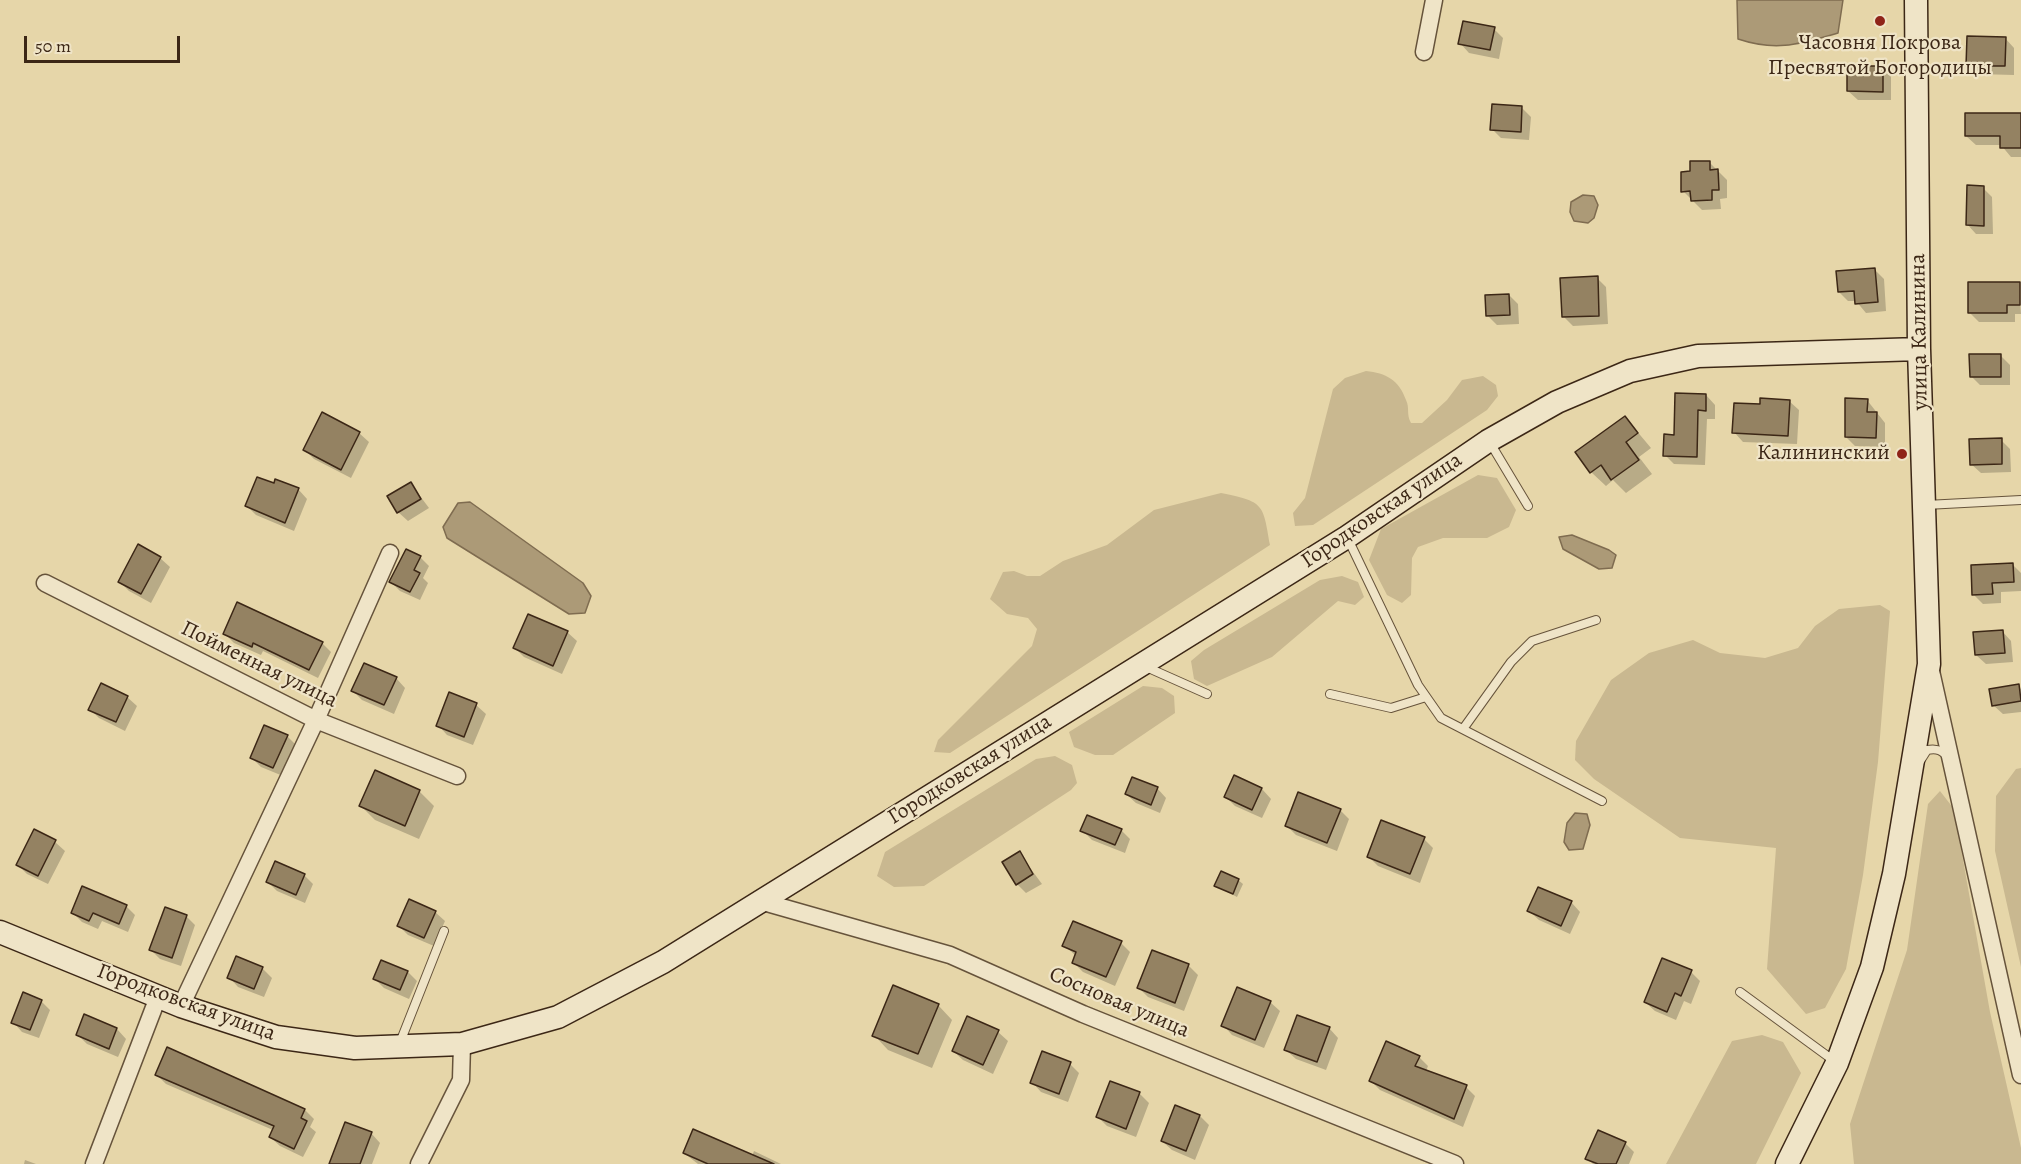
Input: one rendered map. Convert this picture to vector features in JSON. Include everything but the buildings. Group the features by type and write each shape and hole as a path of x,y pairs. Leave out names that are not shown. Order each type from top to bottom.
{"main road":[{"name":"улица Калинина","path":"1787,1164 1837,1063 1872,967 1894,874 1929,664 1919,349 1916,0"},
{"name":"Городковская улица","path":"0,932 181,1006 276,1037 356,1048 462,1044 558,1017 663,962 1347,537 1488,441 1584,389 1658,363 1708,356 1919,349"}],"street":[{"path":"1424,52 1434,0"},
{"path":"181,1006 316,720 390,553"},
{"name":"Пойменная улица","path":"45,583 316,720 457,776"},
{"path":"1929,664 2021,1075"},
{"name":"Сосновая улица","path":"760,901 950,955 1104,1023 1455,1164"},
{"path":"94,1164 158,997"},
{"path":"419,1164 461,1080 462,1044"}],"lane":[{"path":"1488,441 1528,506"},
{"path":"1924,505 2021,500"},
{"path":"1347,537 1418,685 1441,718 1602,801"},
{"path":"1462,729 1511,662 1532,641 1596,620"},
{"path":"1140,665 1207,694"},
{"path":"1330,694 1391,708 1426,697"},
{"path":"1910,780 1927,750 1938,749 1952,764"},
{"path":"398,1046 444,931"},
{"path":"1740,992 1837,1063"}],"shaded area":[{"path":"1737,0 1843,0 1838,33 1800,43 1776,46 1738,39"},
{"path":"1583,195 1594,196 1598,205 1594,218 1588,223 1574,221 1570,212 1571,202"},
{"path":"1366,371 1386,376 1400,387 1407,403 1411,423 1422,423 1447,400 1462,380 1483,376 1496,385 1498,396 1487,410 1313,525 1295,526 1293,513 1305,498 1333,389 1345,378"},
{"path":"1478,475 1497,478 1516,510 1509,527 1487,538 1443,538 1418,547 1412,558 1411,595 1402,603 1387,595 1369,560 1381,529"},
{"path":"1221,493 1246,499 1259,507 1263,512 1270,545 950,753 934,752 938,740 1032,646 1037,629 1028,618 1007,614 990,599 1003,572 1014,571 1027,576 1040,576 1063,561 1107,545 1154,510"},
{"path":"470,502 583,583 591,596 585,613 569,614 447,538 443,527 458,503"},
{"path":"1572,535 1616,555 1612,568 1599,569 1563,549 1559,537"},
{"path":"1342,576 1358,582 1364,597 1355,605 1338,601 1272,657 1207,686 1194,679 1191,661 1204,650 1320,580"},
{"path":"1880,605 1890,611 1878,762 1863,875 1846,969 1825,1008 1806,1014 1767,969 1776,848 1680,838 1594,779 1575,760 1576,741 1611,680 1649,653 1693,640 1720,653 1765,658 1798,648 1815,626 1839,609"},
{"path":"1143,686 1162,688 1174,696 1175,713 1113,755 1095,755 1074,747 1069,732"},
{"path":"1055,756 1072,765 1077,783 1071,790 924,886 894,887 877,876 885,852 1036,759"},
{"path":"2021,768 2021,967 1995,851 1996,796 2016,769"},
{"path":"1940,791 1954,809 1990,1012 2021,1148 2021,1164 1854,1164 1850,1124 1907,950 1928,804"},
{"path":"1575,813 1587,814 1590,825 1583,849 1569,850 1564,842 1567,823"},
{"path":"1762,1035 1783,1042 1801,1073 1756,1164 1666,1164 1732,1041"}],"place":[{"name":"Часовня Покрова Пресвятой Богородицы","path":"1880,21"},
{"name":"Калининский","path":"1902,454"}]}
